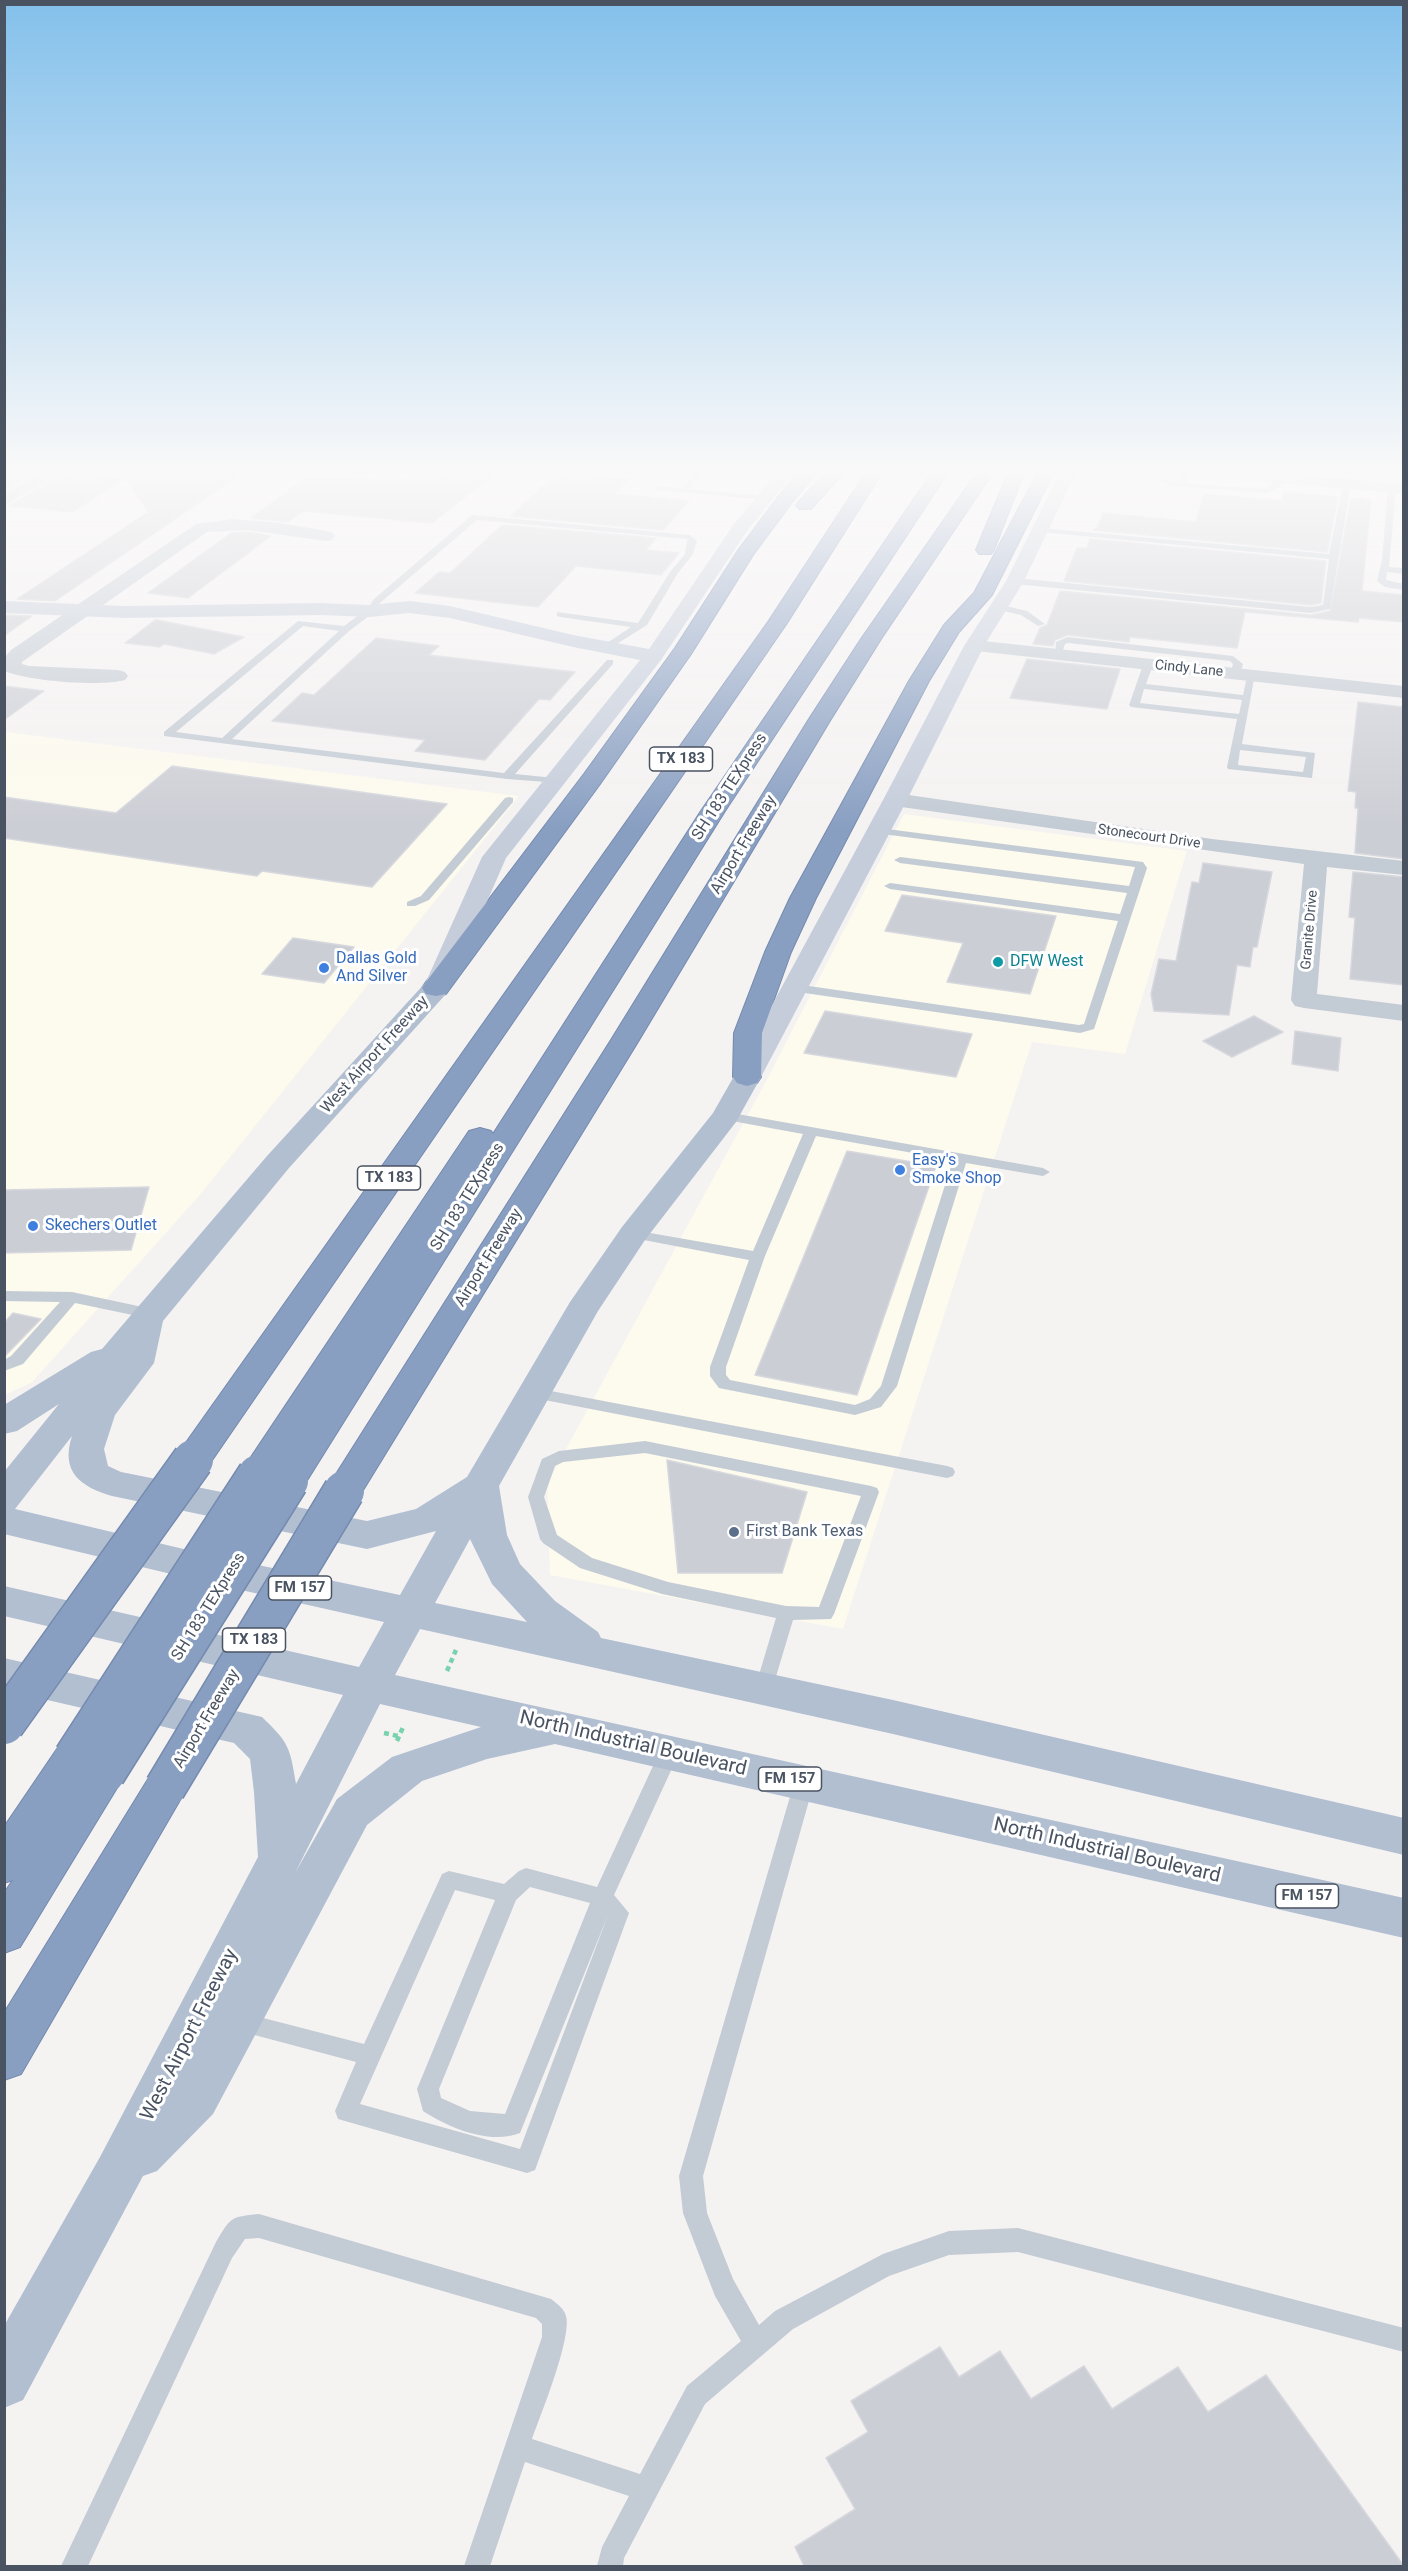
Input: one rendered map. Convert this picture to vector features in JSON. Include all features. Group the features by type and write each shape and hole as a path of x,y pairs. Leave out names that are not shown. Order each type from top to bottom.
{"highway":[{"path":"436,988 592,779 684,650 723,588"},
{"path":"592,779 743,588"},
{"name":"TX 183","path":"4,1724 193,1460 800,588"},
{"name":"SH 183 TEXpress","path":"4,1933 90,1765 841,588"},
{"name":"SH 183 TEXpress","path":"273,1478 863,588"},
{"path":"871,639 877,598 884,588"},
{"name":"Airport Freeway","path":"4,2058 344,1491 871,639 906,588"},
{"path":"951,629 966,588"},
{"path":"747,1077 748,1034 778,952 802,898 919,681 951,629 982,596 986,588"},
{"name":"SH 183 TEXpress","path":"4,1864 90,1765"}],"main road":[{"name":"West Airport Freeway","path":"4,1499 122,1347 279,1162 436,988 494,857 649,663 700,588"},
{"path":"369,1685 582,1310 633,1234 726,1116 879,831 974,646 1010,588"},
{"path":"4,607 80,611 320,609 370,611 398,619 436,623 649,663"},
{"path":"149,1317 137,1363 98,1412 86,1449 92,1473 112,1483 368,1535 427,1520 481,1486"},
{"path":"4,1422 122,1347"},
{"path":"481,1486 489,1541 507,1578 542,1615 597,1653"},
{"name":"FM 157","path":"4,1520 409,1612 764,1688 1404,1837"},
{"name":"North Industrial Boulevard","path":"4,1601 1404,1918"},
{"path":"4,1674 247,1730 270,1752 276,1792 280,1859"},
{"name":"West Airport Freeway","path":"4,2381 118,2174 369,1685"},
{"path":"118,2174 196,2098 352,1812 407,1769 486,1742 558,1728"}],"street":[{"path":"114,588 18,654 12,661 12,668 58,675 118,676"},
{"name":"Cindy Lane","path":"974,646 1059,648 1148,665 1404,693"},
{"name":"Stonecourt Drive","path":"895,800 1316,860 1404,868"},
{"name":"Granite Drive","path":"1316,860 1304,1000 1404,1013"}],"lane":[{"path":"225,740 393,588"},
{"path":"507,776 609,655 640,626 666,588"},
{"path":"1091,588 1320,609 1327,607 1330,588"},
{"path":"998,607 1024,613 1041,624"},
{"path":"560,614 640,626"},
{"path":"346,629 301,623 168,734 555,781"},
{"path":"1052,634 1059,648 1068,640 1233,658 1243,675 1247,698 1236,746 1232,767 1308,776 1311,755 1236,746"},
{"path":"1148,665 1134,705 1243,717"},
{"path":"1141,686 1247,698"},
{"path":"411,904 425,898 509,800"},
{"path":"795,988 1080,1029 1090,1026 1141,868 1139,864 879,831"},
{"path":"900,860 1133,890"},
{"path":"890,886 1125,918"},
{"path":"726,1116 1043,1172"},
{"path":"811,1131 758,1256 718,1367 718,1376 726,1384 855,1410 873,1406 883,1399 889,1386 961,1157"},
{"path":"633,1234 736,1254 758,1256"},
{"path":"10,1296 72,1298 149,1317"},
{"path":"4,1366 17,1360 72,1298"},
{"path":"535,1393 947,1472"},
{"path":"645,1447 871,1492 825,1614 786,1614 668,1589 586,1563 549,1539 536,1497 548,1463 559,1457 645,1447"},
{"path":"764,1688 786,1614"},
{"path":"508,1894 448,1880 346,2111 527,2162 619,1913 603,1897 526,1877 508,1894 428,2089 431,2104 447,2115 496,2127 512,2126 603,1897 669,1753"},
{"path":"756,2344 724,2287 694,2214 691,2176 804,1783"},
{"path":"237,2022 369,2056"},
{"path":"74,2566 224,2250 238,2228 259,2226 542,2308 555,2318 554,2337 477,2566"},
{"path":"610,2566 611,2556 696,2396 784,2320 883,2266 950,2243 1018,2240 1404,2340"},
{"path":"518,2447 647,2489"}],"path":[{"path":"443,1679 456,1650"},
{"path":"384,1734 398,1737"}],"shaded area":[{"path":"5,732 519,796 199,1196 32,1382 5,1395"},
{"path":"904,814 1187,851 1125,1054 1032,1042 843,1629 550,1575 547,1484 765,1083"}],"building":[{"path":"34,588 74,588 55,601 17,599"},
{"path":"155,588 201,588 188,598 148,593"},
{"path":"421,588 556,588 538,607 415,593"},
{"path":"1136,588 1323,588 1321,603 1311,605"},
{"path":"1334,588 1362,588 1362,591 1404,595 1404,622 1359,618 1358,622 1245,612 1237,648 1130,637 1129,642 1068,635 1055,640 1053,646 1033,644 1040,628 1047,625 1060,591 1311,615 1330,611"},
{"path":"4,615 32,616 4,636"},
{"path":"155,620 244,637 214,654 164,644 160,647 125,643"},
{"path":"376,638 439,646 429,655 575,672 550,700 539,699 485,760 415,751 425,740 272,721 302,693 314,695"},
{"path":"1027,659 1120,669 1107,709 1010,698"},
{"path":"4,686 44,691 4,720"},
{"path":"1358,702 1404,707 1404,859 1355,853 1358,808 1355,808 1356,792 1348,791"},
{"path":"172,766 447,804 372,887 262,871 257,876 4,838 4,797 116,813"},
{"path":"1203,863 1272,872 1257,947 1253,947 1250,967 1237,965 1229,1015 1154,1011 1151,994 1159,959 1176,961 1192,882 1199,883"},
{"path":"1353,872 1404,877 1404,985 1350,979 1355,918 1349,917"},
{"name":"DFW West","path":"902,895 1056,916 1030,994 947,982 963,943 885,931"},
{"path":"293,938 354,947 324,983 262,974"},
{"path":"825,1011 972,1034 956,1077 804,1053"},
{"path":"1254,1016 1283,1032 1232,1057 1203,1041"},
{"path":"1295,1031 1341,1038 1338,1071 1292,1064"},
{"path":"847,1151 936,1166 857,1395 755,1375"},
{"path":"149,1187 131,1250 4,1253 4,1190"},
{"path":"13,1313 41,1319 4,1357 4,1323"},
{"name":"First Bank Texas","path":"667,1460 807,1492 782,1573 678,1573"},
{"path":"940,2347 959,2377 1000,2351 1031,2399 1084,2366 1112,2409 1178,2367 1208,2412 1266,2375 1404,2566 804,2566 795,2547 855,2509 826,2458 868,2432 851,2401"}],"place":[{"name":"DFW West","path":"998,962"},
{"name":"Dallas Gold And Silver","path":"324,968"},
{"name":"Easy's Smoke Shop","path":"900,1170"},
{"name":"Skechers Outlet","path":"33,1226"},
{"name":"First Bank Texas","path":"734,1532"}]}
